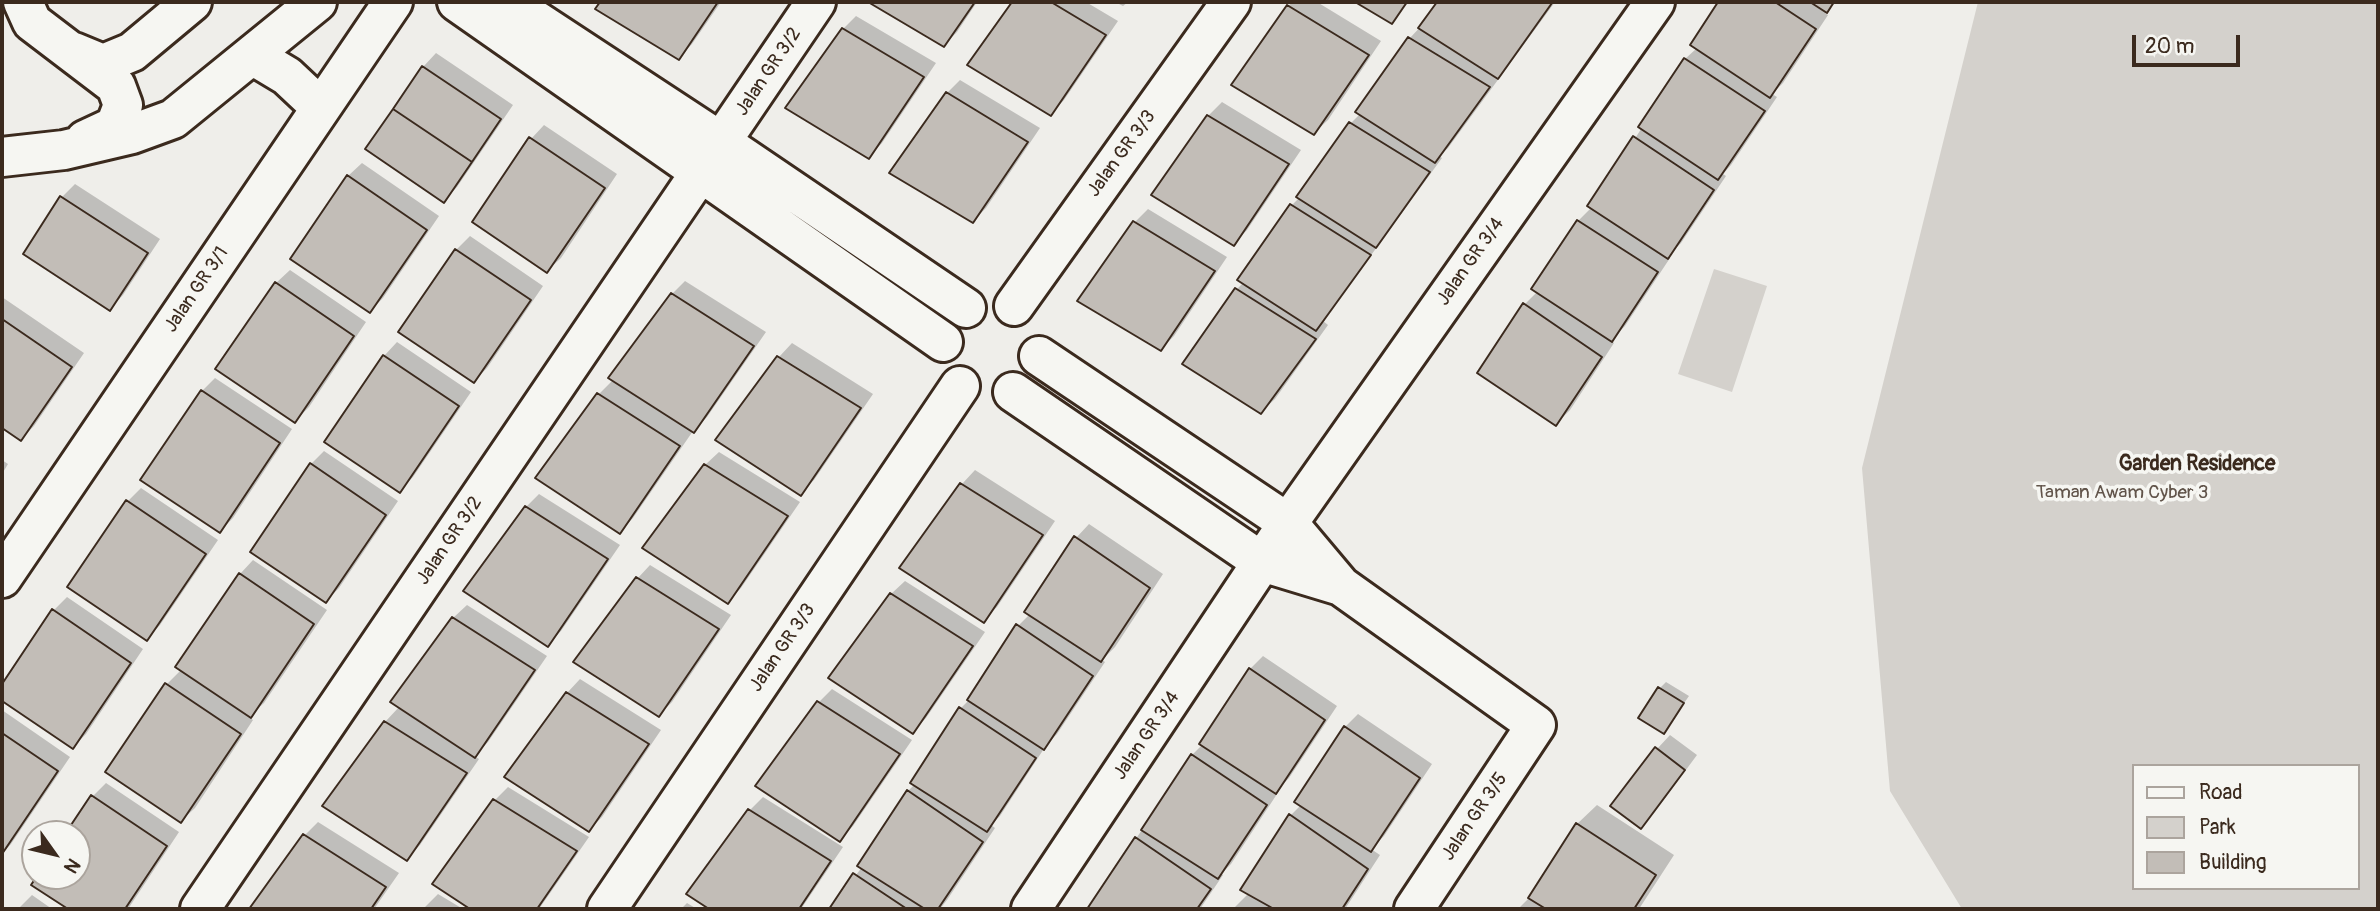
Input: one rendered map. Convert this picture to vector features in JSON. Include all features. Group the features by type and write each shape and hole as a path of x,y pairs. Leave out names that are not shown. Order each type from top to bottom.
{"street":[{"path":"23,2 32,22 116,86 122,105 115,126 64,150"},
{"path":"66,48 103,64 132,52 192,2"},
{"path":"2,157 64,150 132,134 173,119 317,2"},
{"name":"Jalan GR 3/1","path":"2,578 393,2"},
{"path":"457,2 966,308"},
{"path":"508,2 711,157 943,342"},
{"name":"Jalan GR 3/2","path":"200,909 816,2"},
{"name":"Jalan GR 3/3","path":"1014,306 1231,2"},
{"name":"Jalan GR 3/4","path":"1031,909 1288,523 1655,2"},
{"path":"252,55 287,76 320,107"},
{"path":"989,300 1014,306 1032,323 1039,340 1039,356 1030,378 1013,392 985,397 972,393 960,386 947,369 943,342 955,317 966,308 989,300"},
{"path":"1039,356 1288,523 1341,586"},
{"name":"Jalan GR 3/3","path":"607,909 960,386"},
{"path":"1013,392 1262,562 1341,586"},
{"name":"Jalan GR 3/5","path":"1341,586 1536,725 1414,909"}],"green space":[{"name":"Taman Awam Cyber 3","path":"1978,2 2378,2 2378,909 1962,909 1890,791 1862,468"},
{"path":"1714,269 1767,286 1732,392 1678,374"}],"building":[{"path":"600,2 718,2 679,60 595,9"},
{"path":"868,2 975,2 944,47"},
{"path":"1012,2 1051,2 1106,35 1051,116 967,65"},
{"path":"1355,2 1407,2 1392,24"},
{"path":"1437,2 1552,3 1498,79 1418,28"},
{"path":"1718,2 1775,2 1816,29 1770,98 1690,45"},
{"path":"1810,2 1834,2 1827,13"},
{"path":"1287,5 1369,55 1314,135 1231,85"},
{"path":"842,28 924,77 869,159 785,108"},
{"path":"1408,37 1490,87 1435,163 1355,112"},
{"path":"1684,58 1765,111 1718,180 1638,127"},
{"path":"422,66 501,119 472,162 393,109"},
{"path":"946,92 1028,142 973,223 889,173"},
{"path":"393,109 472,162 444,203 365,149"},
{"path":"1207,115 1289,164 1234,246 1151,195"},
{"path":"1349,122 1430,172 1376,248 1296,197"},
{"path":"1633,136 1714,190 1668,259 1587,206"},
{"path":"529,137 605,188 547,273 472,222"},
{"path":"347,175 427,230 370,313 290,259"},
{"path":"60,196 148,253 110,311 23,254"},
{"path":"1290,204 1371,255 1316,331 1237,280"},
{"path":"1577,220 1658,272 1612,342 1531,289"},
{"path":"1133,221 1215,271 1161,351 1077,301"},
{"path":"455,249 531,300 474,383 398,332"},
{"path":"275,282 354,336 295,423 215,369"},
{"path":"1235,288 1316,339 1261,414 1182,364"},
{"path":"671,293 754,346 694,433 608,378"},
{"path":"1523,303 1602,357 1556,426 1477,373"},
{"path":"2,319 72,367 21,441 2,428"},
{"path":"383,355 459,406 400,493 324,442"},
{"path":"777,356 861,408 801,496 715,440"},
{"path":"201,390 280,443 220,533 140,480"},
{"path":"597,393 680,446 620,534 535,478"},
{"path":"310,463 386,515 326,603 250,552"},
{"path":"704,464 788,516 728,604 642,548"},
{"path":"960,483 1043,535 984,623 899,568"},
{"path":"126,500 206,554 147,641 67,587"},
{"path":"525,506 608,559 548,647 463,591"},
{"path":"1074,536 1150,588 1101,662 1024,612"},
{"path":"239,573 314,624 251,718 175,667"},
{"path":"636,577 719,629 659,717 573,662"},
{"path":"890,593 973,646 913,734 828,678"},
{"path":"52,609 131,663 73,749 2,701 2,684"},
{"path":"452,617 535,670 475,758 390,702"},
{"path":"1016,624 1093,676 1044,750 967,700"},
{"path":"1249,668 1325,720 1276,794 1199,744"},
{"path":"165,683 241,734 181,823 105,772"},
{"path":"1658,687 1684,703 1664,734 1638,718"},
{"path":"566,692 649,744 589,832 504,777"},
{"path":"817,701 900,754 840,842 755,786"},
{"path":"959,707 1036,758 987,832 910,783"},
{"path":"384,721 467,773 407,861 322,806"},
{"path":"1344,726 1420,778 1371,852 1294,802"},
{"path":"2,733 58,771 25,820 21,820 21,826 2,854"},
{"path":"1655,747 1685,770 1641,829 1610,806"},
{"path":"1191,754 1267,805 1218,879 1141,830"},
{"path":"907,790 983,842 938,909 925,909 857,866"},
{"path":"91,795 167,846 125,909 68,909 39,890 91,890 91,820 74,820"},
{"path":"493,799 577,851 537,909 470,909 432,884"},
{"path":"748,809 831,861 799,909 709,909 686,894"},
{"path":"1289,814 1368,869 1342,909 1274,909 1240,890"},
{"path":"1576,823 1656,875 1634,909 1546,909 1528,898"},
{"path":"303,834 386,887 371,909 249,909"},
{"path":"1135,837 1211,889 1197,909 1087,909"},
{"path":"853,873 907,909 829,909"}],"district":[{"name":"Garden Residence","path":"2197,465"}]}
